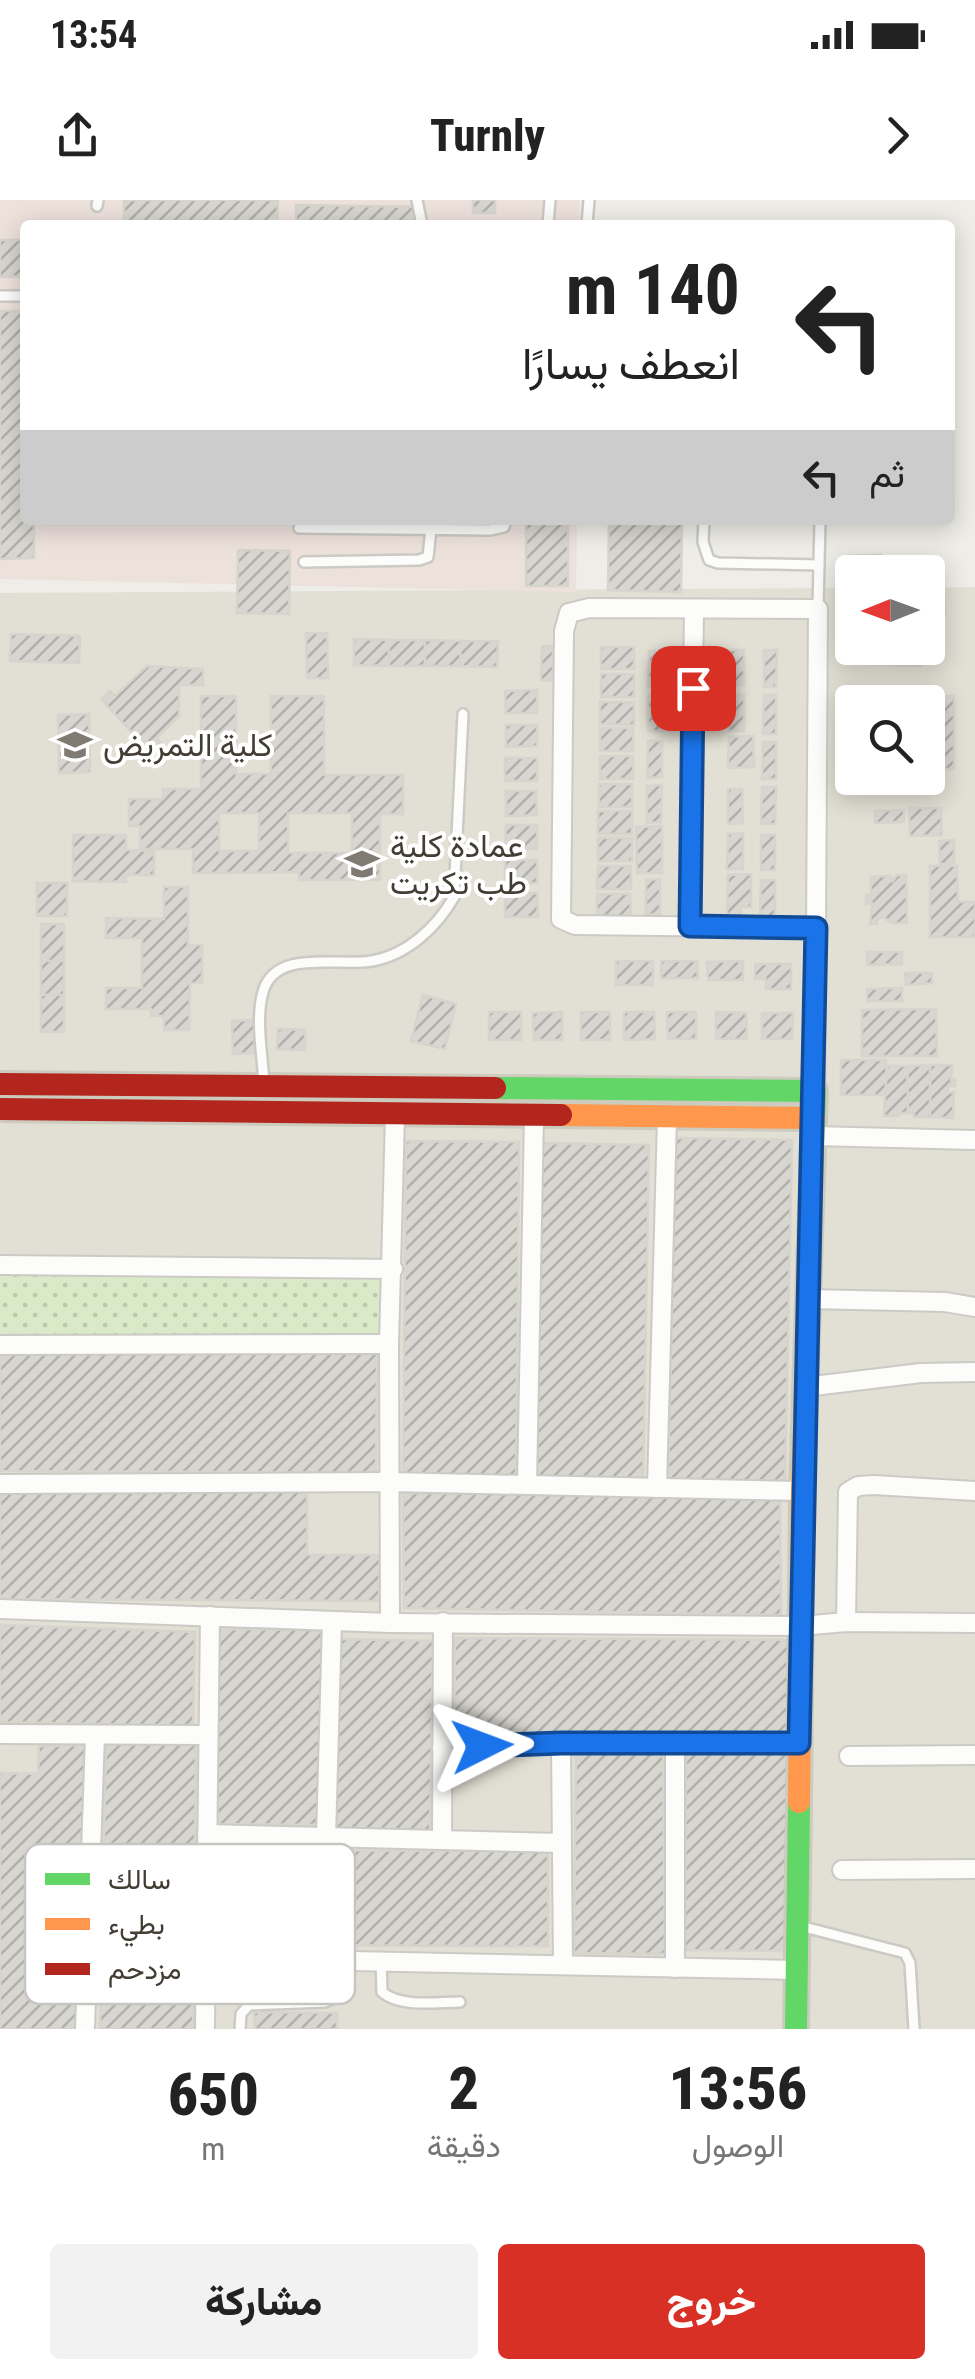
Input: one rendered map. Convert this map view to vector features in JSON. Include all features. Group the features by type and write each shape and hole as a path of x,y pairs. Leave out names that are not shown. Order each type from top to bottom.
{"street":[{"path":"796,2029 802,1491 815,1091 818,610 589,608 569,614 564,630 561,919 575,926 816,928"},
{"path":"690,926 694,609"},
{"path":"0,1084 815,1091"},
{"path":"189,1112 190,1086"},
{"path":"0,1109 666,1117 975,1140"},
{"path":"390,1623 389,1344 395,1114"},
{"path":"527,1485 534,1114"},
{"path":"657,1488 666,1117"},
{"path":"0,1264 393,1269"},
{"path":"808,1298 946,1302 975,1307"},
{"path":"0,1345 389,1344"},
{"path":"806,1386 921,1373 975,1372"},
{"path":"0,1484 389,1482 802,1491"},
{"path":"846,1622 848,1492 858,1486 874,1485 975,1491"},
{"path":"0,1609 390,1623 975,1623"},
{"path":"207,1844 210,1616"},
{"path":"326,1838 332,1621"},
{"path":"442,1622 442,1839"},
{"path":"0,1734 208,1734"},
{"path":"91,1844 95,1735"},
{"path":"675,1742 675,1968"},
{"path":"442,1748 561,1743 799,1743"},
{"path":"561,1743 563,1965"},
{"path":"849,1756 975,1756"},
{"path":"207,1834 562,1843"},
{"path":"842,1870 975,1868"},
{"path":"355,1960 796,1970"},
{"path":"85,2029 86,2004"},
{"path":"205,2004 205,2029"}],"lane":[{"path":"298,528 490,530 505,525"},
{"path":"704,525 703,542 709,560 718,564 819,565"},
{"path":"818,610 820,525"},
{"path":"304,562 420,560 428,557 431,529"},
{"path":"264,1088 262,994 271,974 292,964 372,961 396,953 440,922 454,897 462,714"},
{"path":"797,1926 905,1953 910,1963 914,2029"},
{"path":"381,1961 382,1992 388,1998 460,2002"},
{"path":"240,2029 242,2014 249,2005 274,2004"}],"shaded area":[{"path":"0,200 579,200 580,220 20,220 20,525 577,525 576,592 0,579"},
{"path":"975,587 975,2029 0,2029 0,593 835,588 835,665 945,665 945,588"}],"green space":[{"path":"0,1275 380,1279 380,1337 0,1333"}],"building":[{"path":"124,200 278,200 277,220 124,220"},
{"path":"473,200 495,200 495,213 473,213"},
{"path":"296,205 416,207 415,220 296,220"},
{"path":"0,240 20,240 20,276 0,277"},
{"path":"0,311 20,311 20,525 34,525 34,558 0,559"},
{"path":"526,525 568,525 568,586 526,586"},
{"path":"609,525 682,525 681,592 608,590"},
{"path":"238,550 290,551 289,614 237,613"},
{"path":"306,633 327,633 328,678 307,678"},
{"path":"11,634 80,636 79,663 10,661"},
{"path":"354,639 389,640 389,666 354,665"},
{"path":"389,640 425,640 425,666 389,666"},
{"path":"425,640 461,641 460,666 425,666"},
{"path":"461,641 498,641 497,667 460,666"},
{"path":"542,646 553,646 553,681 541,680"},
{"path":"601,647 634,647 634,669 601,669"},
{"path":"663,650 663,685 648,686 649,651"},
{"path":"729,650 744,650 744,685 729,685"},
{"path":"764,650 777,650 776,687 764,687"},
{"path":"147,666 203,669 203,685 179,685 179,716 156,738 162,744 152,754 101,699 110,691 115,696"},
{"path":"601,674 634,674 634,697 601,697"},
{"path":"537,690 537,713 506,713 505,691"},
{"path":"729,695 744,695 744,731 729,731"},
{"path":"764,695 776,695 776,734 763,734"},
{"path":"201,696 236,696 236,774 271,774 271,696 324,696 324,775 403,775 403,814 380,814 380,880 299,880 299,872 193,873 193,849 140,849 140,826 129,826 129,799 163,799 163,789 201,789","holes":["219,813 259,813 259,851 219,851","288,813 352,813 352,853 288,853"]},
{"path":"648,696 663,696 662,731 648,731"},
{"path":"945,696 954,696 954,769 945,769"},
{"path":"600,702 634,702 634,725 600,724"},
{"path":"89,714 90,772 59,773 58,715"},
{"path":"506,725 537,725 537,746 506,747"},
{"path":"600,728 633,728 633,751 600,751"},
{"path":"753,736 754,767 728,768 729,737"},
{"path":"648,741 662,741 662,777 647,778"},
{"path":"763,742 776,742 776,779 762,779"},
{"path":"600,756 633,756 633,779 600,779"},
{"path":"505,758 537,758 537,781 505,781"},
{"path":"599,784 632,784 632,807 599,807"},
{"path":"662,785 661,822 647,823 647,786"},
{"path":"762,787 776,787 775,824 761,824"},
{"path":"728,789 742,789 743,823 728,824"},
{"path":"506,791 536,791 537,815 506,816"},
{"path":"909,808 941,808 942,835 910,836"},
{"path":"904,810 904,822 875,823 875,811"},
{"path":"598,811 632,811 632,834 598,834"},
{"path":"506,825 537,825 537,849 505,849"},
{"path":"662,826 662,873 637,873 636,827"},
{"path":"743,833 743,869 727,869 728,834"},
{"path":"73,835 126,835 126,850 154,851 154,875 126,875 126,882 73,881"},
{"path":"761,835 775,835 775,870 761,870"},
{"path":"598,838 632,838 632,861 598,861"},
{"path":"954,840 954,863 940,864 939,841"},
{"path":"505,860 537,860 537,883 505,884"},
{"path":"598,866 631,866 631,889 597,889"},
{"path":"930,866 957,866 958,902 975,902 975,937 930,937"},
{"path":"751,874 751,907 741,907 741,916 727,916 728,875"},
{"path":"897,875 906,875 907,923 892,923 883,917 877,924 870,924 872,903 866,904 866,895 871,895 871,877 891,876 893,881"},
{"path":"660,879 660,914 646,915 646,880"},
{"path":"761,880 775,880 775,918 760,919"},
{"path":"37,883 67,883 67,916 37,916"},
{"path":"164,887 188,887 188,945 202,945 202,983 190,983 189,1030 164,1030 164,1016 151,1016 151,1009 106,1009 106,988 142,988 142,938 106,938 106,918 164,919"},
{"path":"537,893 538,917 505,917 505,894"},
{"path":"597,894 630,894 631,917 597,917"},
{"path":"41,924 64,924 64,961 41,961"},
{"path":"867,952 902,952 902,964 867,965"},
{"path":"41,961 64,961 64,995 41,995"},
{"path":"616,961 653,961 653,985 616,985"},
{"path":"661,961 697,961 698,978 661,978"},
{"path":"743,961 743,980 708,980 707,962"},
{"path":"755,964 791,964 791,989 766,989 766,979 755,979"},
{"path":"905,973 932,973 932,983 906,985"},
{"path":"902,988 902,1001 867,1001 867,989"},
{"path":"41,995 64,995 64,1032 41,1032"},
{"path":"423,995 456,1004 445,1049 411,1041"},
{"path":"936,1009 937,1056 862,1056 862,1010"},
{"path":"489,1012 521,1012 521,1040 489,1040"},
{"path":"562,1012 562,1040 534,1040 533,1013"},
{"path":"581,1012 610,1012 610,1040 581,1040"},
{"path":"624,1012 654,1012 655,1039 624,1040"},
{"path":"667,1012 696,1012 696,1039 668,1039"},
{"path":"716,1012 746,1013 747,1039 716,1039"},
{"path":"762,1013 793,1013 792,1039 762,1039"},
{"path":"254,1020 255,1053 233,1054 232,1021"},
{"path":"278,1029 305,1030 305,1050 277,1049"},
{"path":"841,1060 886,1060 887,1095 841,1095"},
{"path":"930,1065 952,1065 951,1080 955,1079 955,1086 948,1086 948,1093 954,1092 953,1118 930,1117"},
{"path":"930,1065 930,1117 914,1117 914,1113 908,1113 907,1066"},
{"path":"887,1066 907,1066 908,1113 884,1116"},
{"path":"676,1138 792,1140 785,1481 668,1479"},
{"path":"406,1141 519,1142 516,1477 403,1476"},
{"path":"542,1143 649,1145 643,1480 536,1478"},
{"path":"0,1350 377,1352 376,1473 0,1471"},
{"path":"0,1489 307,1491 307,1555 380,1555 379,1601 0,1599"},
{"path":"403,1493 780,1495 781,1615 404,1608"},
{"path":"0,1625 195,1632 193,1726 0,1722"},
{"path":"219,1629 322,1630 320,1825 217,1824"},
{"path":"455,1638 788,1640 787,1734 454,1733"},
{"path":"339,1639 433,1641 430,1835 336,1833"},
{"path":"106,1744 196,1745 195,1844 104,1844"},
{"path":"85,1745 82,1844 25,1844 25,2004 77,2004 76,2029 0,2029 0,1773 38,1774 39,1746"},
{"path":"686,1752 791,1752 789,1951 685,1950"},
{"path":"576,1753 663,1753 665,1954 574,1953"},
{"path":"355,1850 548,1851 548,1946 355,1945"},
{"path":"101,2004 193,2004 193,2029 100,2029"},
{"path":"254,2012 337,2013 337,2029 255,2029"}],"traffic: fast":[{"path":"495,1088 815,1091 810,1237"},
{"path":"796,2029 799,1802"}],"traffic: slow":[{"path":"561,1115 814,1118"},
{"path":"799,1802 802,1491 810,1237"}],"traffic: jam":[{"path":"0,1084 495,1088"},
{"path":"0,1109 561,1115"}],"place":[{"name":"كلية التمريض","path":"75,745"},
{"name":"عمادة كلية طب تكريت","path":"362,864"}],"route":[{"path":"482,1746 799,1743 816,928 690,926 693,688"}]}
